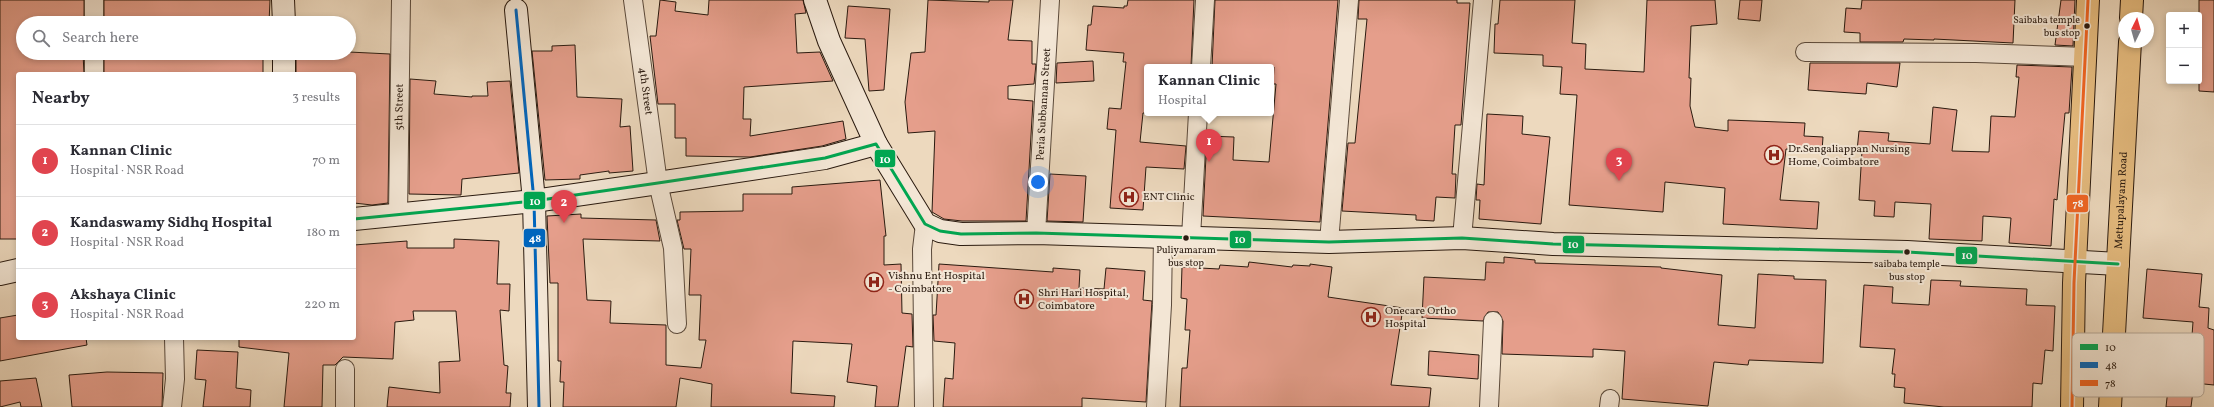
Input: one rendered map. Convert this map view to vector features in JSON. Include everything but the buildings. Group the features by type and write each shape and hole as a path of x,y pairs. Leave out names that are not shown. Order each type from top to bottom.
{"highway":[{"path":"2074,333 2075,261 2088,0"},
{"path":"2131,12 2132,0"},
{"name":"Mettupalayam Road","path":"2114,333 2130,48"},
{"path":"2072,397 2072,407"},
{"name":"Mettupalayam Road","path":"2110,407 2111,397"}],"main road":[{"path":"284,0 284,16"},
{"path":"815,0 829,41 876,144 924,224 940,231 961,234 1036,233 1329,242 1462,238 1553,244 1907,252 2118,264"},
{"path":"516,10 534,201 539,407"},
{"path":"284,60 284,72"},
{"path":"356,219 534,201 825,158 876,144"},
{"path":"0,274 16,270"}],"street":[{"path":"94,0 94,16"},
{"name":"5th Street","path":"398,214 401,0"},
{"name":"4th Street","path":"633,0 658,183 673,248 677,324"},
{"name":"Peria Subbannan Street","path":"1036,233 1050,0"},
{"path":"1201,64 1205,0"},
{"path":"1329,242 1349,0"},
{"path":"1462,238 1483,0"},
{"path":"1805,52 1976,53 2086,57"},
{"path":"94,60 94,72"},
{"path":"1191,237 1198,116"},
{"path":"924,224 922,249 924,407"},
{"path":"1156,407 1162,305 1163,236"},
{"path":"1489,407 1493,321"},
{"path":"172,407 174,340"},
{"path":"345,369 345,407"}],"transit line":[{"name":"78","path":"2073,333 2074,283 2088,0"},
{"name":"48","path":"516,10 534,201 539,407"},
{"name":"10","path":"356,219 534,201 825,158 876,144 925,224 940,231 961,234 1036,233 1329,242 1462,238 1553,244 1907,252 2118,264"},
{"name":"78","path":"2072,397 2072,407"}],"place":[{"name":"Saibaba temple bus stop","path":"2087,26"},
{"name":"Dr.Sengaliappan Nursing Home, Coimbatore","path":"1774,155"},
{"name":"Kannan Clinic","path":"1209,162"},
{"name":"Akshaya Clinic","path":"1619,181"},
{"name":"ENT Clinic","path":"1129,197"},
{"name":"Kandaswamy Sidhq Hospital","path":"564,223"},
{"name":"Puliyamaram bus stop","path":"1186,238"},
{"name":"saibaba temple bus stop","path":"1907,252"},
{"name":"Vishnu Ent Hospital - Coimbatore","path":"874,282"},
{"name":"Shri Hari Hospital, Coimbatore","path":"1024,299"},
{"name":"Onecare Ortho Hospital","path":"1371,317"}]}
